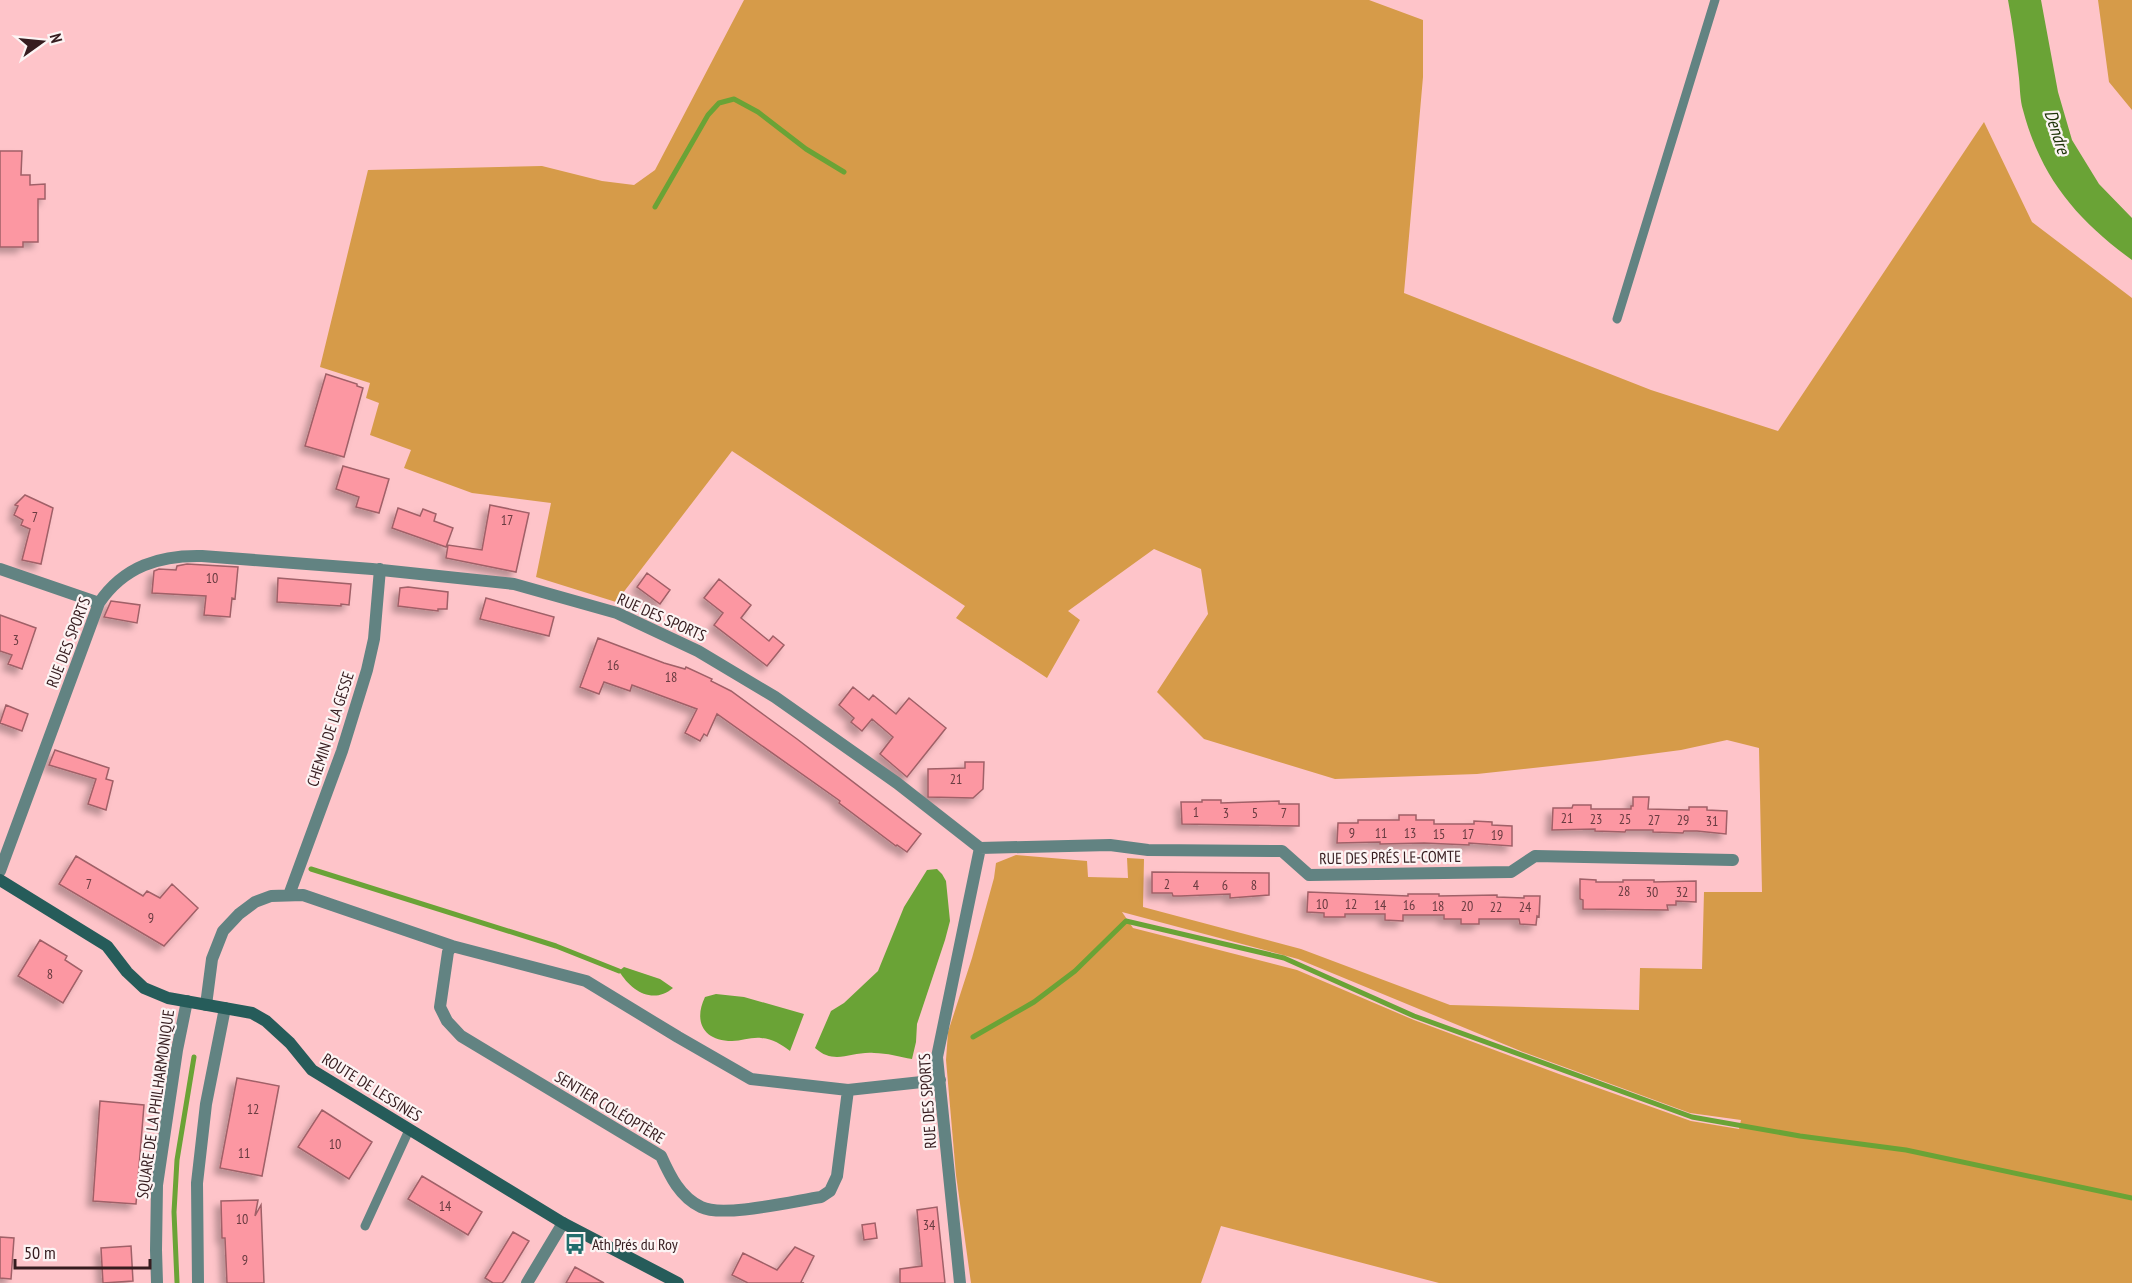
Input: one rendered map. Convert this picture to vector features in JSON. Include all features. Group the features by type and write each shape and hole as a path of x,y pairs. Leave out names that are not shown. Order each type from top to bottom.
{"main road":[{"name":"ROUTE DE LESSINES","path":"0,880 107,946 127,972 144,988 168,998 252,1013 266,1021 290,1043 312,1070 563,1223 678,1283"}],"street":[{"name":"RUE DES SPORTS","path":"0,872 99,603 110,588 139,568 159,559 177,555 380,569 514,584 617,613 698,651 774,697 897,783 980,848 937,1057 960,1283"},
{"path":"0,569 99,603"},
{"name":"CHEMIN DE LA GESSE","path":"289,895 342,751 367,670 374,639 380,569"},
{"name":"RUE DES PRÉS LE-COMTE","path":"980,848 1110,844 1148,850 1282,851 1309,875 1510,872 1535,856 1733,860"},
{"path":"206,1005 212,959 223,931 239,914 255,902 271,896 303,895 452,946 586,981 751,1079 848,1090 940,1080"},
{"name":"SENTIER COLÉOPTÈRE","path":"452,946 447,952 440,1007 447,1021 461,1036 661,1156 672,1180 688,1198 702,1207 721,1212 821,1197 830,1191 837,1176 848,1090"},
{"name":"SQUARE DE LA PHILHARMONIQUE","path":"157,1283 157,1185 177,1050 187,1001"},
{"path":"198,1283 196,1183 206,1104 225,1008"},
{"path":"527,1283 563,1223"}],"lane":[{"path":"1617,319 1714,0"},
{"path":"365,1226 410,1130"}],"shaded area":[{"path":"744,0 1369,0 1423,20 1423,77 1404,293 1651,390 1778,431 1984,122 2032,222 2132,298 2132,1283 1439,1283 1221,1226 1201,1283 971,1283 956,1175 946,1060 948,1032 972,958 996,863 1016,855 1087,861 1088,877 1128,878 1127,858 1144,859 1143,907 1301,949 1450,1005 1639,1010 1640,968 1702,969 1704,892 1762,892 1759,748 1727,740 1681,750 1477,774 1335,779 1204,739 1157,692 1208,614 1201,569 1154,549 1068,611 1080,620 1047,678 956,618 965,606 732,451 616,602 536,577 551,503 472,493 404,468 411,450 370,435 379,403 366,398 370,383 320,367 368,170 542,166 602,181 634,185 655,170","holes":["1122,912 1298,959 1523,1052 1690,1113 1741,1120 1739,1129 1691,1121 1559,1074 1414,1020 1297,970 1133,928"]},
{"path":"2098,0 2132,0 2132,110 2109,82"}],"water":[{"name":"Dendre","path":"2008,0 2041,0 2058,92 2072,140 2099,184 2132,218 2132,260 2112,245 2078,213 2051,177 2040,156 2022,106"},
{"path":"937,869 946,881 950,921 917,1024 912,1059 879,1053 836,1057 822,1053 815,1048 831,1011 844,1003 878,971 904,907 927,870"},
{"path":"624,967 660,979 673,988 658,995 636,990 619,971"},
{"path":"716,994 744,997 804,1014 790,1051 776,1042 765,1039 732,1041 714,1038 708,1034 701,1022 700,1014 705,997"}],"building":[{"path":"0,151 22,151 21,175 30,175 30,185 45,184 45,199 38,199 38,242 23,242 23,247 0,247"},
{"path":"326,374 363,388 344,457 305,446"},
{"path":"343,466 389,479 379,513 356,507 359,497 336,489"},
{"path":"25,495 53,508 41,564 22,560 30,529 21,525 23,520 14,515 18,506 15,505"},
{"path":"490,505 529,513 516,572 446,558 448,545 482,550"},
{"path":"398,508 420,516 423,509 436,514 434,521 453,528 446,547 392,528"},
{"path":"187,564 238,567 235,599 232,598 230,617 204,615 206,596 152,593 154,571 176,570 177,566"},
{"path":"647,573 670,590 660,604 637,587"},
{"path":"278,578 351,584 349,605 277,602"},
{"path":"719,579 751,605 741,618 769,641 773,636 784,645 767,666 714,625 723,613 704,598"},
{"path":"400,588 448,592 447,609 438,609 438,611 398,606"},
{"path":"486,598 554,617 549,636 480,619"},
{"path":"111,601 140,605 137,623 104,617"},
{"path":"0,615 36,628 22,669 8,664 12,655 0,651"},
{"path":"598,638 664,663 685,669 686,667 712,679 711,681 731,691 797,739 921,834 907,852 896,846 839,803 840,801 717,714 707,736 704,734 700,741 685,733 697,709 632,685 630,691 604,682 599,694 580,687"},
{"path":"853,687 869,700 873,695 896,714 909,698 946,728 907,777 880,754 893,737 872,719 862,731 851,722 854,718 839,705"},
{"path":"6,705 28,714 22,731 0,723"},
{"path":"55,750 109,768 106,779 113,781 106,810 88,804 96,779 49,765"},
{"path":"965,762 984,762 983,789 973,798 928,797 928,769 965,768"},
{"path":"1633,797 1649,797 1648,809 1689,810 1689,807 1707,807 1707,810 1727,811 1726,834 1697,831 1684,831 1683,833 1653,832 1653,830 1626,830 1625,832 1595,831 1595,829 1552,830 1553,808 1591,805 1591,809 1631,809"},
{"path":"1202,800 1221,800 1221,803 1279,801 1279,804 1299,804 1299,826 1182,824 1181,802 1202,802"},
{"path":"1399,815 1416,815 1416,820 1434,820 1434,824 1474,824 1474,821 1512,826 1512,846 1469,843 1469,845 1337,843 1338,823 1358,823 1358,820 1399,820"},
{"path":"76,856 143,896 147,891 160,898 172,884 198,908 164,946 59,884"},
{"path":"1152,872 1269,873 1269,895 1230,898 1230,894 1173,896 1172,893 1152,893"},
{"path":"1580,879 1596,880 1596,882 1696,881 1696,902 1676,901 1676,905 1667,905 1668,910 1583,909 1583,900 1580,899"},
{"path":"1308,892 1408,896 1408,894 1497,895 1497,897 1524,898 1524,896 1540,896 1539,917 1537,916 1536,925 1520,924 1519,919 1479,919 1479,924 1461,924 1461,919 1444,919 1444,915 1403,915 1403,921 1385,920 1385,914 1345,914 1345,917 1324,917 1324,913 1307,912"},
{"path":"40,940 67,956 65,960 82,971 63,1003 18,976"},
{"path":"237,1078 279,1086 262,1176 220,1168"},
{"path":"100,1101 144,1105 136,1204 93,1201"},
{"path":"322,1110 372,1142 349,1179 298,1147"},
{"path":"422,1176 482,1212 468,1235 408,1199"},
{"path":"258,1200 255,1216 261,1205 264,1283 227,1283 221,1201"},
{"path":"937,1207 945,1283 900,1283 900,1269 922,1266 917,1210"},
{"path":"875,1223 877,1238 864,1240 862,1225"},
{"path":"513,1232 529,1241 505,1280 502,1283 493,1283 485,1278"},
{"path":"0,1237 14,1238 11,1279 0,1278"},
{"path":"131,1246 133,1281 103,1283 101,1248"},
{"path":"795,1247 814,1256 801,1282 804,1283 748,1283 732,1275 743,1253 777,1270"},
{"path":"575,1267 604,1283 566,1283"}],"waterway":[{"path":"655,207 708,115 719,103 734,99 758,112 806,149 844,172"},
{"path":"311,869 556,946 619,971"},
{"path":"973,1037 1034,1002 1075,971 1126,921 1284,958 1414,1016 1692,1117 1800,1136 1906,1150 2132,1198"},
{"path":"177,1282 174,1212 177,1160 194,1057"}],"place":[{"name":"Ath Prés du Roy","path":"575,1244"}]}
